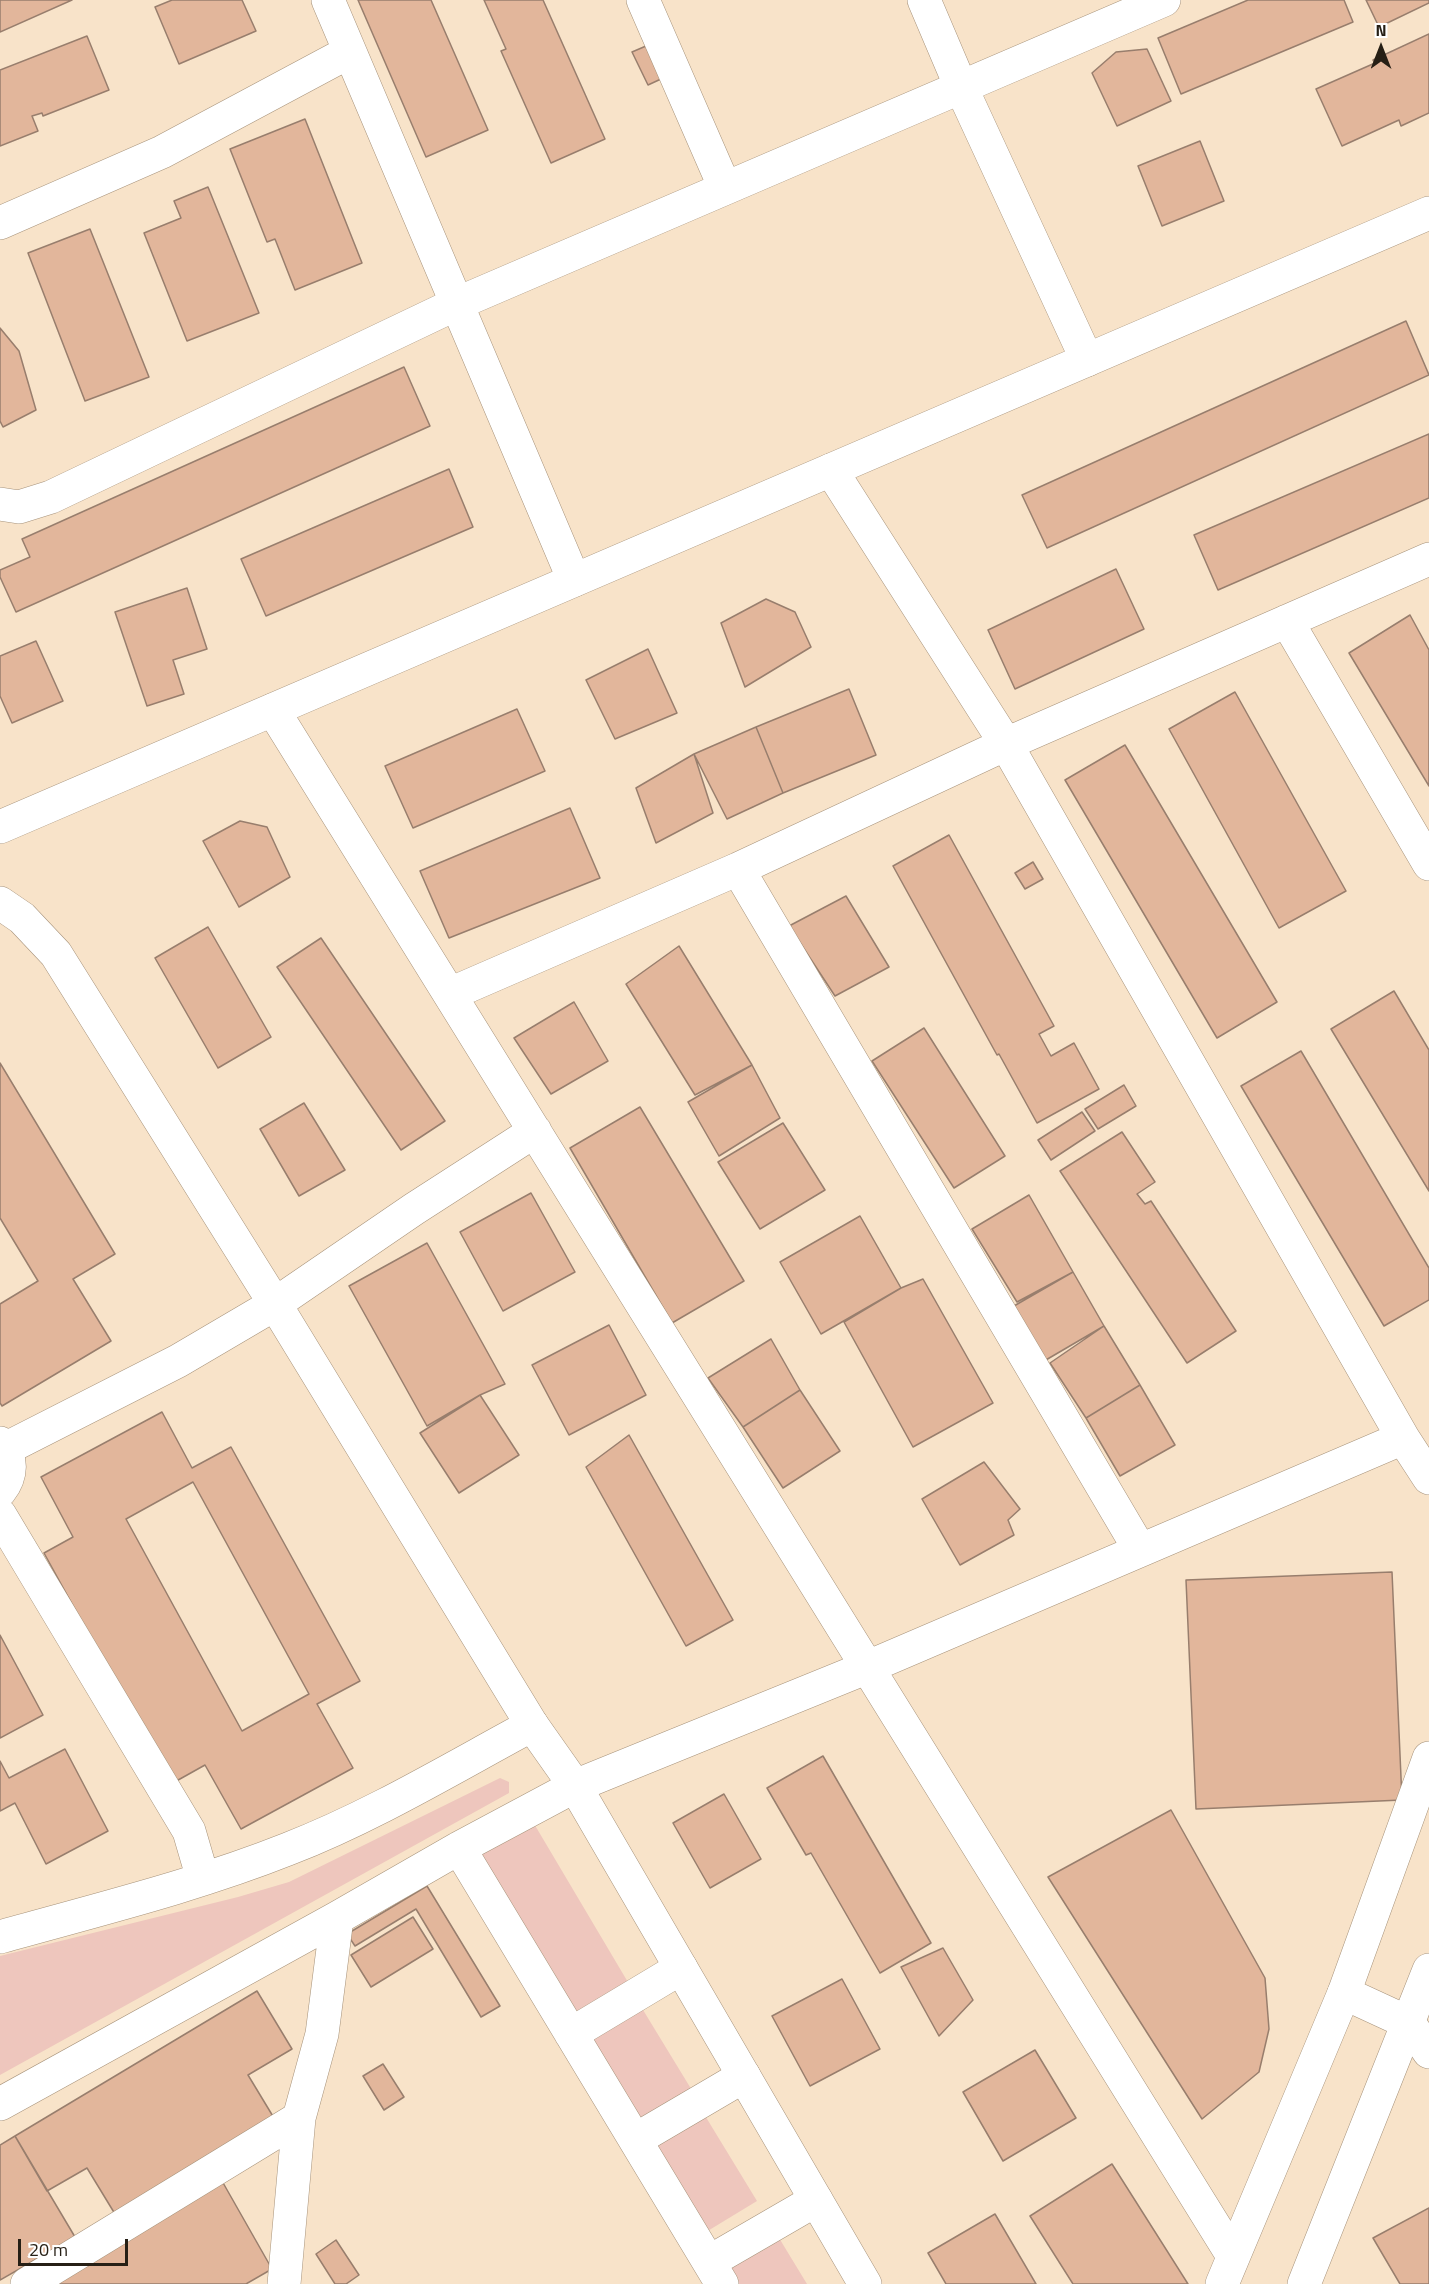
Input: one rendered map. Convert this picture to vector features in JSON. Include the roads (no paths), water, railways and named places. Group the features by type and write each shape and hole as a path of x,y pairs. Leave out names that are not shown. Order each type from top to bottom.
{"street":[{"path":"327,0 574,580"},
{"path":"643,0 725,188"},
{"path":"924,0 961,87 1087,360"},
{"path":"0,504 19,507 51,497 456,304 1164,0"},
{"path":"0,223 162,152 350,52"},
{"path":"0,827 1429,214"},
{"path":"831,470 1006,744 1403,1438 1429,1478"},
{"path":"450,994 738,869 1006,744 1429,559"},
{"path":"1287,621 1429,864"},
{"path":"273,710 868,1667 1228,2270"},
{"path":"738,869 1140,1550"},
{"path":"0,903 22,918 56,954 275,1304 532,1725 575,1786 865,2284"},
{"path":"0,1491 8,1477 10,1463 3,1446 178,1361 275,1304 414,1209 535,1131"},
{"path":"0,2104 459,1848 575,1786 868,1667 1403,1438"},
{"path":"0,1515 189,1831 203,1880"},
{"path":"0,1938 203,1880 289,1849 369,1814 532,1725"},
{"path":"1228,2270 1344,1994 1429,1758"},
{"path":"459,1848 716,2273 816,2200"},
{"path":"277,2280 299,2118 322,2034 337,1918"},
{"path":"571,2034 681,1968"},
{"path":"1304,2284 1429,1970"},
{"path":"1344,1994 1409,2023 1429,2052"},
{"path":"635,2140 744,2076"},
{"path":"27,2284 299,2118"}]}
